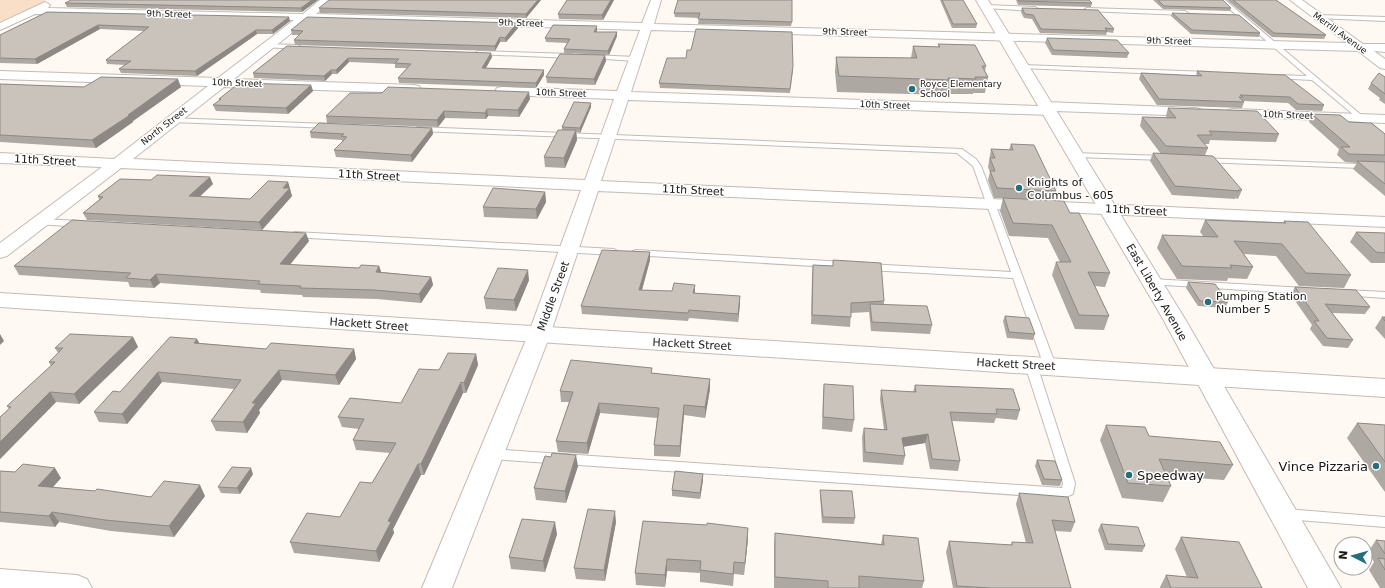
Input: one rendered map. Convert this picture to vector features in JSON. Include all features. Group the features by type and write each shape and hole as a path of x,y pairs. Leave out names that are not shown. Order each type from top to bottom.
{"street":[{"path":"0,27 55,0"},
{"name":"North Street","path":"0,252 117,164 219,82 327,0"},
{"name":"Middle Street","path":"437,588 539,335 570,250 656,0"},
{"name":"Merrill Avenue","path":"1295,0 1385,65"},
{"name":"East Liberty Avenue","path":"984,4 1152,282 1325,588"},
{"name":"9th Street","path":"44,5 285,14 305,17"},
{"name":"9th Street","path":"33,11 1004,36 1385,48"},
{"name":"10th Street","path":"0,75 425,89"},
{"name":"10th Street","path":"488,91 1385,119"},
{"name":"11th Street","path":"0,158 1385,222"},
{"name":"Hackett Street","path":"0,300 1385,388"},
{"path":"0,581 77,588"}],"lane":[{"path":"1222,0 1385,139"},
{"path":"984,4 1042,9"},
{"path":"1082,10 1193,14"},
{"path":"1233,15 1241,15"},
{"path":"1318,17 1385,19"},
{"path":"266,46 306,48"},
{"path":"471,53 581,57"},
{"path":"588,57 636,59"},
{"path":"1023,67 1219,75"},
{"path":"1266,77 1313,78"},
{"path":"172,120 339,126"},
{"path":"411,129 953,150 964,154 973,161 1018,275 1069,483 1068,490 1064,493 490,454"},
{"path":"1076,155 1171,158"},
{"path":"1195,159 1385,167"},
{"path":"40,222 87,224"},
{"path":"285,235 1018,275"},
{"path":"1152,282 1314,291"},
{"path":"1338,292 1385,295"},
{"path":"1284,514 1385,522"}],"shaded area":[{"path":"0,0 47,0 0,22"}],"building":[{"path":"71,0 312,0 301,8 65,3"},
{"path":"329,0 538,0 526,14 319,8"},
{"path":"567,0 611,0 602,15 558,14"},
{"path":"678,0 792,0 792,22 698,19 700,13 674,13"},
{"path":"942,0 963,0 977,24 953,24"},
{"path":"1018,0 1089,0 1092,3 1019,1"},
{"path":"1158,0 1223,0 1231,8 1164,6"},
{"path":"1233,0 1276,0 1326,35 1274,33"},
{"path":"1022,8 1098,10 1114,29 1105,28 1107,31 1041,29 1033,15 1025,14"},
{"path":"47,12 289,17 272,30 256,30 195,71 119,69 131,61 106,60 149,27 98,25 35,59 0,58 0,35"},
{"path":"1172,13 1239,15 1260,33 1192,30"},
{"path":"307,17 517,23 505,38 500,37 495,46 294,40 303,31 291,30"},
{"path":"553,25 597,26 594,32 617,32 608,51 564,49 570,39 545,38"},
{"path":"696,29 792,32 793,66 790,89 659,83 667,58 686,58 687,50 691,50"},
{"path":"1047,38 1117,40 1129,53 1053,50"},
{"path":"938,44 975,45 986,66 982,66 988,77 975,77 976,79 948,78 949,80 839,76 836,57 917,58 913,46 940,47"},
{"path":"287,46 491,53 482,68 544,70 536,83 398,78 411,64 395,63 399,59 348,58 336,70 331,70 324,76 253,73"},
{"path":"560,54 605,55 594,79 546,77"},
{"path":"1197,71 1285,75 1324,105 1298,104 1290,97 1240,95 1243,97 1239,97 1244,102 1159,99 1141,73 1202,76"},
{"path":"1379,73 1385,77 1385,94 1371,83"},
{"path":"101,77 178,79 128,115 130,115 92,140 0,135 0,84 84,87"},
{"path":"239,83 311,85 286,108 213,105"},
{"path":"388,87 529,92 518,110 487,109 485,113 444,111 437,120 326,116 350,93 382,93"},
{"path":"574,102 591,103 580,128 562,127"},
{"path":"1168,108 1257,111 1279,134 1209,131 1212,135 1197,135 1208,148 1166,146 1142,117 1176,118"},
{"path":"1312,114 1340,115 1349,122 1371,123 1385,134 1385,155 1349,154 1341,147 1350,147"},
{"path":"319,123 432,128 411,155 334,150 347,137 341,136 344,134 310,132"},
{"path":"558,130 576,130 564,158 544,157"},
{"path":"1011,144 1034,145 1056,191 997,188 990,171 995,171 990,158 995,158 991,149 1013,150"},
{"path":"1153,153 1213,156 1242,190 1175,186"},
{"path":"1357,161 1385,162 1385,184"},
{"path":"157,175 210,177 189,196 250,199 268,181 288,182 283,188 290,188 259,222 83,213 103,197 98,196 120,179 151,180"},
{"path":"493,188 545,192 536,209 483,207"},
{"path":"1003,198 1064,201 1070,213 1079,213 1110,273 1088,272 1109,316 1079,315 1056,262 1071,262 1052,225 1013,223"},
{"path":"72,220 306,233 280,264 359,268 361,265 379,266 376,272 431,277 419,294 374,290 300,288 301,286 258,284 260,281 156,274 150,280 126,278 131,273 14,266"},
{"path":"1205,220 1286,223 1284,221 1308,222 1351,275 1306,273 1282,244 1234,241 1253,267 1230,265 1232,268 1182,266 1162,235 1218,237"},
{"path":"1356,232 1385,233 1385,253 1376,252"},
{"path":"602,250 650,252 639,290 672,291 674,283 695,285 693,293 740,296 738,314 689,310 688,313 581,306"},
{"path":"833,260 881,263 884,301 851,303 851,317 812,315 813,265 833,266"},
{"path":"498,268 528,270 514,300 484,298"},
{"path":"1188,282 1215,284 1228,302 1200,301"},
{"path":"1295,287 1356,290 1370,307 1325,304 1353,340 1327,338 1314,321 1319,321"},
{"path":"870,304 927,306 932,325 872,322"},
{"path":"1005,316 1029,318 1035,334 1009,332"},
{"path":"70,334 133,337 74,394 50,392 0,442 0,417 11,407 7,406 55,362 49,362 63,348 55,348"},
{"path":"170,337 197,339 194,343 266,349 271,343 354,349 335,375 279,370 252,403 256,403 243,422 211,421 241,380 158,372 122,414 94,412 113,391 120,392"},
{"path":"448,353 476,354 464,383 461,382 421,464 418,464 388,521 391,522 376,551 290,542 307,513 340,517 360,482 372,483 396,443 353,440 364,419 338,417 350,398 401,403 419,369 439,370"},
{"path":"571,360 652,368 651,373 710,379 705,407 684,405 680,446 654,445 659,408 599,403 587,443 556,441 573,392 560,391"},
{"path":"824,384 853,386 854,420 823,417"},
{"path":"915,385 1013,389 1020,410 996,409 997,414 950,412 960,461 932,459 928,434 902,438 905,456 865,452 864,428 887,430 881,390 916,392"},
{"path":"1357,423 1385,425 1385,462"},
{"path":"1106,425 1145,427 1149,436 1220,442 1233,465 1159,459 1171,486 1128,483"},
{"path":"552,453 576,455 565,491 534,488 545,456 551,457"},
{"path":"1037,460 1055,461 1062,480 1044,479"},
{"path":"23,464 55,468 38,486 95,491 97,489 151,497 164,481 200,485 169,526 105,520 52,512 49,516 0,512 0,471 15,472"},
{"path":"232,467 251,468 237,488 218,487"},
{"path":"675,471 703,474 700,493 672,490"},
{"path":"820,490 852,491 855,518 823,517"},
{"path":"1019,493 1068,497 1075,522 1052,520 1071,588 992,588 957,586 949,541 1012,545 1012,542 1033,543"},
{"path":"588,509 615,511 604,570 574,568"},
{"path":"522,519 555,522 543,561 509,557"},
{"path":"643,521 707,525 707,523 748,528 745,563 734,562 733,574 700,570 701,561 667,559 665,575 635,573"},
{"path":"1101,524 1138,527 1145,546 1108,544"},
{"path":"775,533 884,545 883,535 918,538 924,581 859,576 859,588 828,588 828,581 775,577"},
{"path":"1181,537 1239,542 1262,588 1171,588 1166,575 1198,578"},
{"path":"1376,540 1385,541 1385,554"},
{"path":"1378,558 1385,559 1385,570"}],"place":[{"name":"Royce Elementary School","path":"912,89"},
{"name":"Knights of Columbus - 605","path":"1019,188"},
{"name":"Pumping Station Number 5","path":"1208,302"},
{"name":"Vince Pizzaria","path":"1376,466"},
{"name":"Speedway","path":"1129,475"}]}
